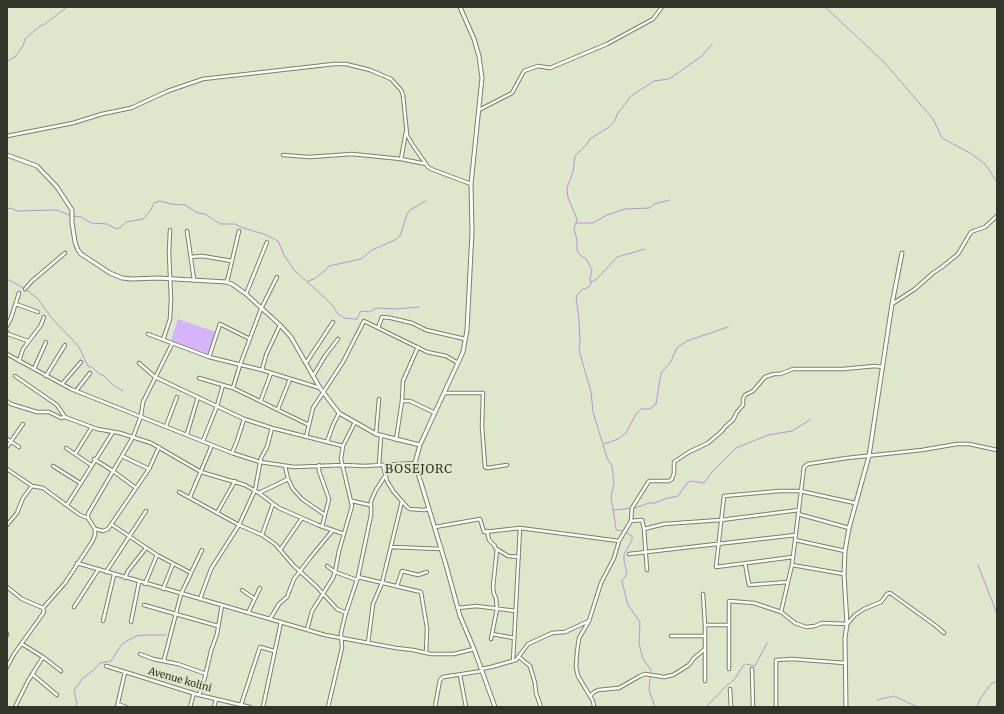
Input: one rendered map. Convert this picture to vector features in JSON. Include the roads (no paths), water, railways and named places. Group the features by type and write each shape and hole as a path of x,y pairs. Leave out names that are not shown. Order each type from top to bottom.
{"street":[{"path":"460,7 474,39 479,56 482,78 471,184 472,232 468,330 459,363 420,446 415,463 442,549 458,608 482,670 493,707"},
{"path":"479,110 512,93 524,71 538,66 550,68 607,44 632,32 642,24 653,19 662,7"},
{"path":"7,136 73,124 102,114 131,108 168,91 203,79 334,64 370,70 391,79 401,90 403,95 406,130 401,159"},
{"path":"406,130 412,144 431,169 471,184"},
{"path":"283,155 309,157 352,154 401,159 427,165"},
{"path":"7,155 37,166 57,187 72,210 75,242 81,254 110,273 122,278 158,278 227,282 232,284 246,294 291,337 323,393 339,413 376,434 420,446"},
{"path":"892,304 915,289 958,254 971,232 985,227 997,216"},
{"path":"163,340 170,319 170,279 168,253 170,230"},
{"path":"187,231 192,257 194,280"},
{"path":"227,282 239,231"},
{"path":"246,294 266,242"},
{"path":"25,289 64,253"},
{"path":"846,707 845,638 847,624 844,574 845,551 848,528 869,456 892,304 902,253"},
{"path":"192,257 202,256 232,261"},
{"path":"233,388 261,309 277,277"},
{"path":"7,326 20,293"},
{"path":"16,304 38,312"},
{"path":"19,361 23,349 41,325 44,317"},
{"path":"378,328 382,317 391,318 412,323 426,330 466,339"},
{"path":"306,436 313,408 343,362 364,321 428,352 446,356 459,363"},
{"path":"306,364 333,322"},
{"path":"209,357 220,324 250,339"},
{"path":"262,370 266,355 280,325"},
{"path":"7,332 8,334 28,341"},
{"path":"148,334 209,357 262,370 320,388"},
{"path":"313,376 325,356 338,339"},
{"path":"34,369 46,342"},
{"path":"88,518 88,514 133,437 141,416 143,402 172,344"},
{"path":"46,376 65,345"},
{"path":"396,440 402,401 403,381 418,347"},
{"path":"7,354 76,391 232,453 260,462 285,466 383,465 415,463"},
{"path":"62,384 81,362"},
{"path":"139,363 155,377 244,419 272,428 344,446"},
{"path":"594,707 590,696 578,676 576,667 579,638 589,620 601,583 614,558 619,541 631,521 632,508 649,482 669,481 674,473 674,462 689,452 708,443 721,432 733,420 743,405 745,395 753,391 765,377 780,374 793,369 883,367"},
{"path":"76,391 90,373"},
{"path":"261,400 271,373"},
{"path":"14,376 57,405 64,417"},
{"path":"199,378 233,388 261,400 309,425"},
{"path":"278,409 290,378"},
{"path":"203,441 217,406 223,385"},
{"path":"445,393 483,393 482,426 485,467 488,468 507,465"},
{"path":"166,426 177,397"},
{"path":"187,434 198,397"},
{"path":"376,434 379,399"},
{"path":"7,401 11,404 37,412 49,412 61,418 64,417 92,427 133,437 159,447 201,472 235,481 255,490 273,504 322,527 344,534"},
{"path":"402,401 410,401 435,413"},
{"path":"327,442 339,413"},
{"path":"232,453 244,419"},
{"path":"307,630 312,610 333,578 352,506 352,500 341,459 344,446 355,422"},
{"path":"7,447 23,424"},
{"path":"75,454 92,427"},
{"path":"200,599 211,569 239,525 255,490 261,458 267,447 272,428"},
{"path":"67,505 94,459 113,432"},
{"path":"379,465 381,436"},
{"path":"7,439 19,447"},
{"path":"780,612 792,565 804,467 808,464 847,458 922,450 957,444 968,444 997,450"},
{"path":"190,497 212,445"},
{"path":"95,529 103,531 106,530 111,524 149,469 159,447"},
{"path":"66,448 91,465"},
{"path":"122,456 149,469"},
{"path":"94,459 136,488"},
{"path":"319,465 319,471 329,499 322,527"},
{"path":"383,465 385,476 393,491 410,509 429,509"},
{"path":"53,466 80,483"},
{"path":"285,466 288,479 293,489 302,499 325,515"},
{"path":"7,469 32,486 43,488 80,515 88,518 95,529 95,535 92,542 65,583 43,608 44,612 14,654 7,667"},
{"path":"328,707 342,648 341,633 357,579 371,516 370,505 376,490 385,476"},
{"path":"259,493 288,479"},
{"path":"218,513 235,481"},
{"path":"7,525 17,513 23,498 32,486"},
{"path":"793,556 716,567 720,520 724,496 779,491 800,491 856,503"},
{"path":"179,492 239,525 262,535 275,544 300,572 337,609 346,613"},
{"path":"352,500 370,505"},
{"path":"368,643 373,604 382,583 392,547 402,500"},
{"path":"262,535 273,504"},
{"path":"644,529 664,524 720,520 799,510"},
{"path":"106,572 146,511"},
{"path":"798,514 848,528"},
{"path":"280,550 302,518"},
{"path":"435,527 480,519 484,532 520,528 619,541"},
{"path":"631,521 642,520 644,529 646,570"},
{"path":"111,524 157,555 191,573"},
{"path":"513,661 520,528"},
{"path":"270,619 279,604 287,597 294,580 333,530"},
{"path":"487,531 489,540 497,549 508,556 519,557"},
{"path":"629,554 796,535"},
{"path":"795,540 845,551"},
{"path":"392,547 442,549"},
{"path":"125,578 128,571 146,548"},
{"path":"491,639 497,609 493,587 497,549"},
{"path":"164,660 181,594 202,550"},
{"path":"144,584 157,555"},
{"path":"77,563 144,584 342,639 426,653 454,654 474,649"},
{"path":"745,563 749,585 788,582"},
{"path":"163,589 173,564"},
{"path":"792,565 844,574"},
{"path":"327,566 335,572 357,579 421,592 427,628 426,653"},
{"path":"74,607 98,570"},
{"path":"397,586 402,571 418,575 427,572"},
{"path":"103,621 114,575"},
{"path":"131,622 139,582"},
{"path":"7,587 22,599 43,608"},
{"path":"248,613 260,588"},
{"path":"242,590 255,599"},
{"path":"703,594 705,625 705,681"},
{"path":"847,624 855,615 864,609 881,602 887,594 893,594 944,633"},
{"path":"729,669 729,602 754,603 780,612 795,623 806,627 815,626 822,623 847,624"},
{"path":"144,605 218,626"},
{"path":"199,695 206,674 222,605"},
{"path":"458,608 476,606 516,611"},
{"path":"435,707 440,680 443,677 482,670 513,661 519,657 528,644 552,633 565,632 589,620"},
{"path":"263,707 280,622"},
{"path":"705,625 729,625"},
{"path":"492,634 514,638"},
{"path":"671,636 705,636"},
{"path":"22,644 43,657 61,671"},
{"path":"241,705 260,647 274,651"},
{"path":"590,696 598,690 619,688 645,674 664,677 673,675 689,665 694,658 705,649"},
{"path":"140,654 154,659 178,664 206,674"},
{"path":"16,707 32,674 43,657"},
{"path":"519,657 530,666 536,693 541,707"},
{"path":"776,707 776,660 792,659 845,663"},
{"name":"Avenue kolini","path":"106,666 199,695 250,707"},
{"path":"752,669 753,707"},
{"path":"125,672 118,706 126,707"},
{"path":"32,674 57,695"},
{"path":"460,675 466,707"},
{"path":"730,689 731,707"},
{"path":"190,707 194,693"},
{"path":"214,707 216,699"}],"waterway":[{"path":"7,61 15,57 23,46 25,39 40,26 45,24 67,7"},
{"path":"825,7 884,62 933,119 942,138 970,153 985,164 997,182"},
{"path":"655,707 649,690 651,670 643,659 639,643 640,622 628,605 622,582 627,572 624,554 632,540 632,536 624,531 616,530 611,497 614,484 612,466 607,458 593,412 591,392 579,350 579,319 576,297 581,290 589,287 591,283 590,278 592,270 586,259 579,254 577,250 577,240 574,229 577,219 568,198 567,188 573,172 575,156 590,139 609,127 631,96 654,81 669,79 702,56 712,44"},
{"path":"576,223 593,223 607,215 625,209 650,208 654,204 670,200"},
{"path":"73,216 81,217 91,223 107,224 117,229 126,222 143,219 150,211 154,203 160,201 171,204 185,205 198,213 205,214 220,224 235,224 264,234 278,241 284,255 294,270 324,297 333,306 338,314 344,318 357,319 360,312 370,312 376,308 395,309 419,307"},
{"path":"308,281 314,279 329,266 361,259 372,250 395,240 400,236 407,214 410,210 426,201"},
{"path":"7,209 11,208 17,211 56,210 70,215"},
{"path":"591,282 597,279 617,257 645,249"},
{"path":"7,279 37,298 51,317 79,347 88,366 93,368 99,374 103,375 113,385 123,391"},
{"path":"604,444 618,439 626,433 636,414 641,409 650,409 656,404 661,373 670,363 677,348 687,341 728,327"},
{"path":"613,510 635,508 678,496 687,483 691,481 704,483 712,472 736,448 768,435 792,431 810,420"},
{"path":"978,565 997,614"},
{"path":"75,707 77,704 74,690 83,678 100,663 111,661 122,644 136,636 166,635"},
{"path":"706,707 727,685 734,680 743,666 746,664 755,666 767,643"},
{"path":"977,707 980,699 991,684 997,681"},
{"path":"877,700 894,696 917,707"}],"district":[{"name":"BOSEJORC","path":"419,470"}]}
